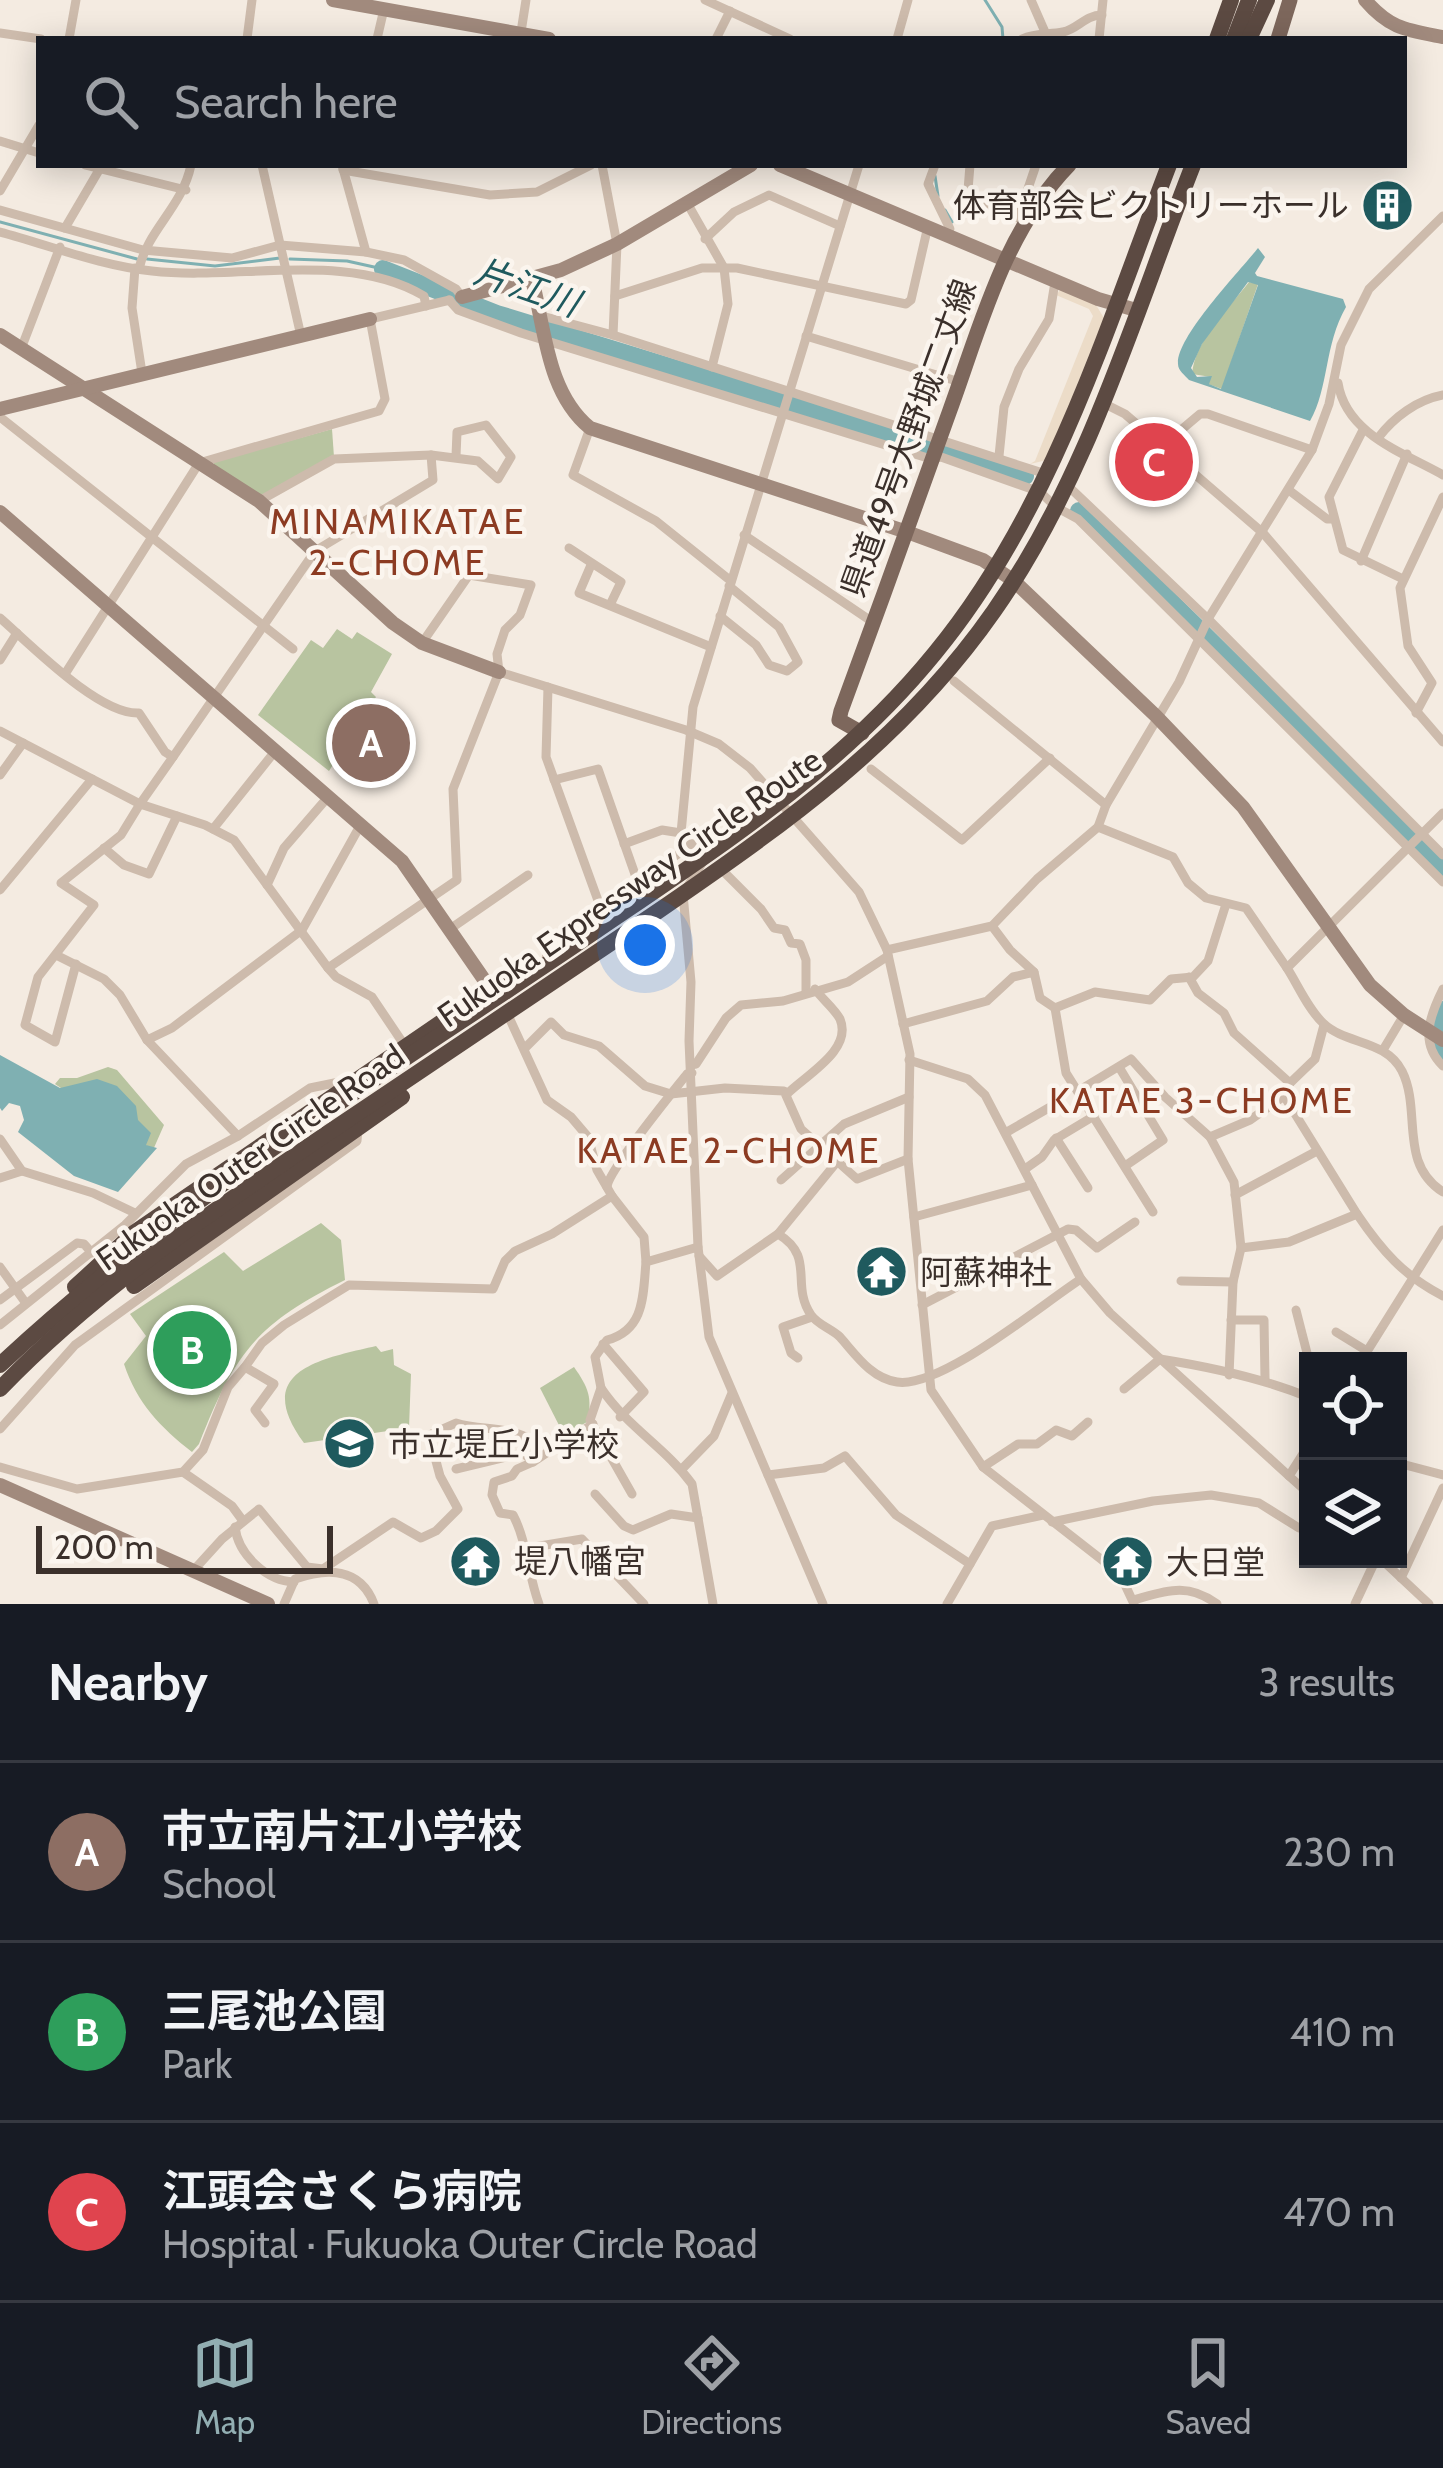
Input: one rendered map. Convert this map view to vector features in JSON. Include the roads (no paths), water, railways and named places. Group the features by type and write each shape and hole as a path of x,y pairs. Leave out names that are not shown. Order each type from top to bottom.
{"highway":[{"path":"1213,36 1218,0"},
{"path":"1214,36 1231,0"},
{"path":"1235,36 1249,0"},
{"path":"1250,36 1268,0"},
{"name":"Fukuoka Outer Circle Road","path":"783,814 926,666 996,568 1045,483 1168,168"},
{"name":"Fukuoka Expressway Circle Route","path":"0,1363 142,1244 221,1186 783,814 903,691 938,650 1001,559 1067,428 1168,168"},
{"name":"Fukuoka Outer Circle Road","path":"0,1388 67,1327 249,1186 360,1112 544,969 705,857 841,780 892,733 993,612 1056,507 1102,403 1189,168"},
{"name":"Fukuoka Expressway Circle Route","path":"0,1388 152,1257 853,764 914,703 951,660 1017,566 1059,488 1189,168"},
{"path":"841,780 848,787 871,769 954,681 993,628 993,612"},
{"path":"34,1331 118,1247 214,1176 459,1009 783,814"},
{"path":"67,1327 162,1267 538,1005 783,814"},
{"name":"Fukuoka Outer Circle Road","path":"0,1363 161,1227 410,1054 502,1006 683,894 705,857"}],"main road":[{"path":"1279,36 1290,0"},
{"name":"県道49号大野城二丈線","path":"866,729 839,720 936,448 1005,260 1025,221 1067,168"}],"street":[{"path":"70,36 76,0"},
{"path":"247,36 252,0"},
{"path":"333,0 537,36"},
{"path":"521,32 526,0"},
{"path":"705,0 784,36"},
{"path":"898,36 908,0"},
{"path":"1031,0 1044,35 1063,32 1093,14 1102,15"},
{"path":"1099,36 1103,0"},
{"path":"1365,0 1395,27 1443,37"},
{"path":"378,36 384,8"},
{"path":"718,36 730,11"},
{"path":"0,33 36,38"},
{"path":"0,191 36,130"},
{"path":"0,141 36,152"},
{"path":"65,229 100,168"},
{"path":"105,168 186,190"},
{"path":"142,373 132,308 137,269 143,250 186,190 190,168"},
{"path":"263,168 301,336"},
{"path":"343,168 366,252"},
{"path":"348,168 490,195 537,192 586,168"},
{"path":"603,168 617,244 613,334"},
{"path":"0,413 81,387 532,279 617,244 746,168"},
{"path":"788,168 1055,281 1136,310"},
{"path":"681,833 689,731 711,647 858,168"},
{"path":"934,168 928,184 950,229 947,234"},
{"path":"970,168 968,190 981,204 1025,221"},
{"path":"1025,221 1020,212 1035,168"},
{"path":"705,239 734,212 769,195 840,226"},
{"path":"686,201 724,268 728,304 712,367"},
{"path":"0,210 143,250 232,258 280,244 404,260 456,289 458,310 783,411 936,448 999,456 1045,483 1056,507 1078,519 1443,882"},
{"path":"609,1191 608,1176 617,1162 640,1139 726,1018 741,1006 783,1001 848,982 887,953 992,926 1037,879 1098,827 1106,805 1179,682 1208,619 1312,450 1341,345 1369,289 1443,216"},
{"path":"615,296 702,268 724,268 906,304 911,300 928,226"},
{"path":"0,232 137,269 219,275 285,267 364,277 414,290 424,296 426,306"},
{"path":"21,349 60,248"},
{"path":"532,279 561,393 576,417 590,428 907,532 1014,580 1243,807 1370,985 1434,1034"},
{"path":"999,456 1004,407 1019,369 1049,319 1055,281"},
{"path":"542,316 712,367 936,448 940,457 1045,483"},
{"path":"65,674 199,463 379,411 385,399 370,319"},
{"path":"0,335 259,501 393,623 422,643 689,731 719,744 750,767 783,814 859,892 887,953 910,1060 908,1159 931,1390 983,1467 1120,1574 1134,1602 1184,1588 1216,1604"},
{"path":"806,336 960,382"},
{"path":"1334,383 1338,383 1341,403 1364,430 1443,475"},
{"path":"1378,438 1398,416 1443,395"},
{"path":"1102,403 1125,414 1263,532 1443,742"},
{"path":"0,413 293,649"},
{"path":"1162,446 1201,414 1208,414 1312,450"},
{"path":"259,501 334,459 456,456 478,461 498,479 511,457 486,424 457,432 456,456"},
{"path":"590,428 573,475 656,521 779,627 798,662 788,671 770,665 756,645 720,616"},
{"path":"1364,430 1329,497 1334,519 1342,550 1401,578"},
{"path":"1360,561 1407,454"},
{"path":"76,964 55,1042 25,1025 38,977 94,904 61,883 121,836 315,551 433,480 431,455"},
{"path":"1067,485 1443,855"},
{"path":"1290,491 1327,519 1334,519"},
{"path":"1416,713 1432,683 1408,646 1401,578 1443,496"},
{"path":"0,512 402,861 502,1006 547,1100 588,1137 609,1191 644,1237 646,1262 642,1309 621,1336 607,1340 595,1357 594,1369 620,1417 682,1469 692,1484 712,1604"},
{"path":"744,535 874,622"},
{"path":"569,548 621,582 610,605"},
{"path":"591,565 579,592 711,647"},
{"path":"328,968 457,880 453,789 499,671 496,654 505,630 520,615 531,585 470,575 422,643"},
{"path":"0,618 65,674 123,714 139,713 173,757"},
{"path":"0,660 17,633"},
{"path":"954,681 1106,805"},
{"path":"548,687 546,757 600,906"},
{"path":"1429,727 1443,721"},
{"path":"0,731 140,804 234,840 328,968 372,998 410,1054"},
{"path":"0,775 23,743"},
{"path":"213,829 276,750"},
{"path":"871,769 962,840 1050,758"},
{"path":"554,781 598,769 638,880"},
{"path":"0,890 92,779"},
{"path":"267,885 284,848 329,796"},
{"path":"1287,968 1443,813"},
{"path":"104,848 124,865 149,874 177,816"},
{"path":"147,1040 172,1028 302,930 361,824"},
{"path":"1098,827 1173,857 1188,884 1206,898 1246,908 1324,1025 1383,1050 1401,1069 1418,1162 1443,1192"},
{"path":"624,844 662,830 681,833 761,909 774,928 785,930 791,943 800,944 810,990 838,1016 842,1040 835,1053 787,1094"},
{"path":"544,969 549,944 600,906 638,880 705,857"},
{"path":"450,929 527,875"},
{"path":"683,894 691,982 699,1252 709,1337 823,1604"},
{"path":"1055,1008 1095,992 1150,1000 1171,979 1189,977 1208,961 1226,904"},
{"path":"992,926 1034,972 1040,998 1055,1008 1066,1072 1153,1212"},
{"path":"56,955 104,979 121,995 147,1040 238,1136"},
{"path":"903,1024 987,1001 1013,977 1034,972"},
{"path":"1189,977 1198,993 1224,1013 1234,1033 1290,1082"},
{"path":"1443,989 1427,1021 1434,1034 1433,1056 1443,1066"},
{"path":"1383,1050 1404,1015"},
{"path":"525,1048 551,1022 564,1035 599,1046 645,1086 671,1094 784,1090 801,1130 857,1179 908,1159"},
{"path":"1210,1136 1250,1120 1284,1096 1290,1082 1315,1059 1324,1025"},
{"path":"1078,1090 1131,1059 1210,1136 1234,1182 1241,1248 1233,1282 1229,1375"},
{"path":"910,1060 968,1079 985,1095 1081,1279 1160,1359 1299,1485"},
{"path":"1119,1067 1163,1140 1125,1166"},
{"path":"0,1324 92,1253 186,1164 323,1082 353,1080 362,1087"},
{"path":"1284,1096 1382,1252 1412,1280 1443,1296"},
{"path":"782,1180 844,1124 908,1097"},
{"path":"1007,1132 1052,1106"},
{"path":"0,1429 74,1346 357,1141 360,1112"},
{"path":"1024,1168 1042,1157 1056,1138 1094,1115"},
{"path":"1056,1138 1088,1188"},
{"path":"0,1139 22,1172"},
{"path":"1235,1195 1318,1151"},
{"path":"699,1252 717,1276 778,1234 836,1162"},
{"path":"0,1178 22,1172 93,1192 135,1214"},
{"path":"914,1216 1032,1185"},
{"path":"0,1467 77,1489 183,1472 203,1450 228,1387 262,1343 284,1325 349,1285 493,1289 505,1261 515,1251 552,1234 609,1191"},
{"path":"1241,1248 1289,1242 1357,1214"},
{"path":"922,1305 1055,1235 1076,1230 1097,1248 1135,1222"},
{"path":"1367,1352 1443,1230"},
{"path":"778,1234 794,1244 800,1256 802,1291 812,1318 838,1334 860,1363 897,1382 929,1377 990,1343 1081,1279"},
{"path":"0,1300 77,1243 92,1253"},
{"path":"646,1262 699,1252"},
{"path":"0,1268 26,1302"},
{"path":"1181,1282 1233,1282"},
{"path":"1296,1310 1307,1352"},
{"path":"798,1358 790,1353 783,1327 812,1318"},
{"path":"1231,1320 1264,1320 1265,1379"},
{"path":"1336,1332 1359,1352"},
{"path":"604,1344 644,1392 620,1417"},
{"path":"1160,1359 1265,1379 1299,1393"},
{"path":"1124,1388 1160,1359"},
{"path":"245,1366 274,1384 255,1410 265,1423"},
{"path":"601,1388 590,1420 632,1494"},
{"path":"682,1469 714,1436 732,1393"},
{"path":"983,1467 1018,1444 1036,1444 1056,1430 1072,1436 1088,1422"},
{"path":"183,1472 232,1506 240,1549 270,1575 294,1582 393,1522 422,1538 458,1509 440,1476 429,1435 456,1423 480,1431 520,1433 526,1437 523,1453"},
{"path":"574,1436 593,1424"},
{"path":"539,1604 521,1530 513,1514 500,1513 492,1495 494,1482 512,1476 563,1442"},
{"path":"523,1453 532,1462"},
{"path":"456,1469 523,1453"},
{"path":"768,1475 824,1468 845,1456 896,1515 970,1564"},
{"path":"1289,1476 1299,1460"},
{"path":"1407,1465 1443,1474"},
{"path":"0,1485 268,1604"},
{"path":"1401,1578 1443,1489"},
{"path":"595,1494 623,1526 633,1530 670,1514 698,1518"},
{"path":"947,1604 992,1526 1211,1495 1259,1503 1299,1528"},
{"path":"192,1572 259,1509 307,1567 334,1570 369,1590 374,1604"},
{"path":"522,1549 582,1539 644,1604"},
{"path":"1355,1604 1373,1568"},
{"path":"1389,1568 1429,1604"},
{"path":"284,1604 294,1582"}],"water":[{"path":"1258,248 1265,257 1257,276 1343,299 1346,307 1310,421 1189,380 1178,366 1180,352 1198,321","holes":["1248,282 1258,285 1221,389 1209,384 1212,376 1197,377 1191,368 1202,344"]},
{"path":"0,1055 60,1088 97,1079 117,1086 136,1106 138,1120 151,1133 146,1145 157,1148 118,1192 74,1176 18,1132 24,1120 20,1106 9,1103 0,1108"}],"waterway":[{"path":"985,0 1003,36"},
{"path":"935,176 938,196"},
{"path":"945,210 952,222"},
{"name":"片江川","path":"0,222 137,259"},
{"name":"片江川","path":"147,259 215,266 280,258"},
{"name":"片江川","path":"290,259 347,261 383,269"},
{"name":"片江川","path":"383,269 497,314 1025,476"},
{"name":"片江川","path":"1079,511 1443,869"},
{"name":"片江川","path":"1443,1010 1439,1021 1443,1054"}],"place":[{"name":"体育部会ビクトリーホール","path":"1388,205"},
{"name":"江頭会さくら病院","path":"1154,462"},
{"name":"市立南片江小学校","path":"371,743"},
{"name":"阿蘇神社","path":"881,1272"},
{"name":"三尾池公園","path":"192,1350"},
{"name":"市立堤丘小学校","path":"349,1444"},
{"name":"堤八幡宮","path":"475,1561"},
{"name":"大日堂","path":"1127,1562"}],"district":[{"name":"MINAMIKATAE 2-CHOME","path":"398,542"},
{"name":"KATAE 3-CHOME","path":"1202,1100"},
{"name":"KATAE 2-CHOME","path":"729,1150"}]}
